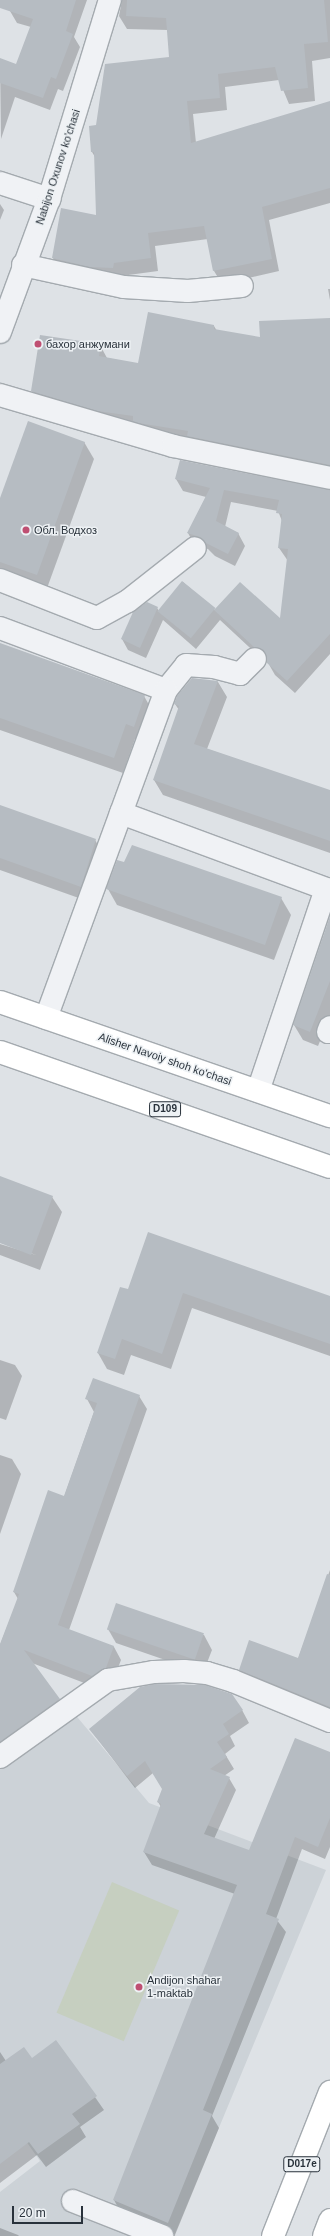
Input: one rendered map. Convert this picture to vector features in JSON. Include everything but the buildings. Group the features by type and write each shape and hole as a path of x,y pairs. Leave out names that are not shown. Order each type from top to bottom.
{"main road":[{"name":"Alisher Navoiy shoh ko'chasi","path":"0,1002 330,1116"},
{"name":"D109","path":"0,1052 330,1167"},
{"name":"D017e","path":"273,2236 330,2092"},
{"path":"324,2236 330,2220"}],"street":[{"name":"Nabijon Oxunov ko'chasi","path":"0,332 23,265 49,199 110,0"},
{"path":"0,183 49,199"},
{"path":"23,265 124,287 188,291 242,286"},
{"path":"0,395 173,446 330,478"},
{"path":"0,580 97,618 128,601 195,548"},
{"path":"0,628 166,690"},
{"path":"46,1018 166,690 186,666 214,667 240,674 255,659"},
{"path":"121,813 326,889 258,1091"},
{"path":"0,1757 108,1680 154,1672 184,1670 207,1673 233,1681 330,1721"},
{"path":"73,2200 162,2236"}],"shaded area":[{"name":"Andijon shahar 1-maktab","path":"73,1712 149,1803 326,1870 174,2236 0,2236 0,2192 40,2161 0,2104 0,1769"}],"green space":[{"path":"112,1882 179,1911 124,2041 57,2013"}],"place":[{"name":"бахор анжумани","path":"38,344"},
{"name":"Обл. Водхоз","path":"26,530"},
{"name":"Andijon shahar 1-maktab","path":"139,1987"}]}
